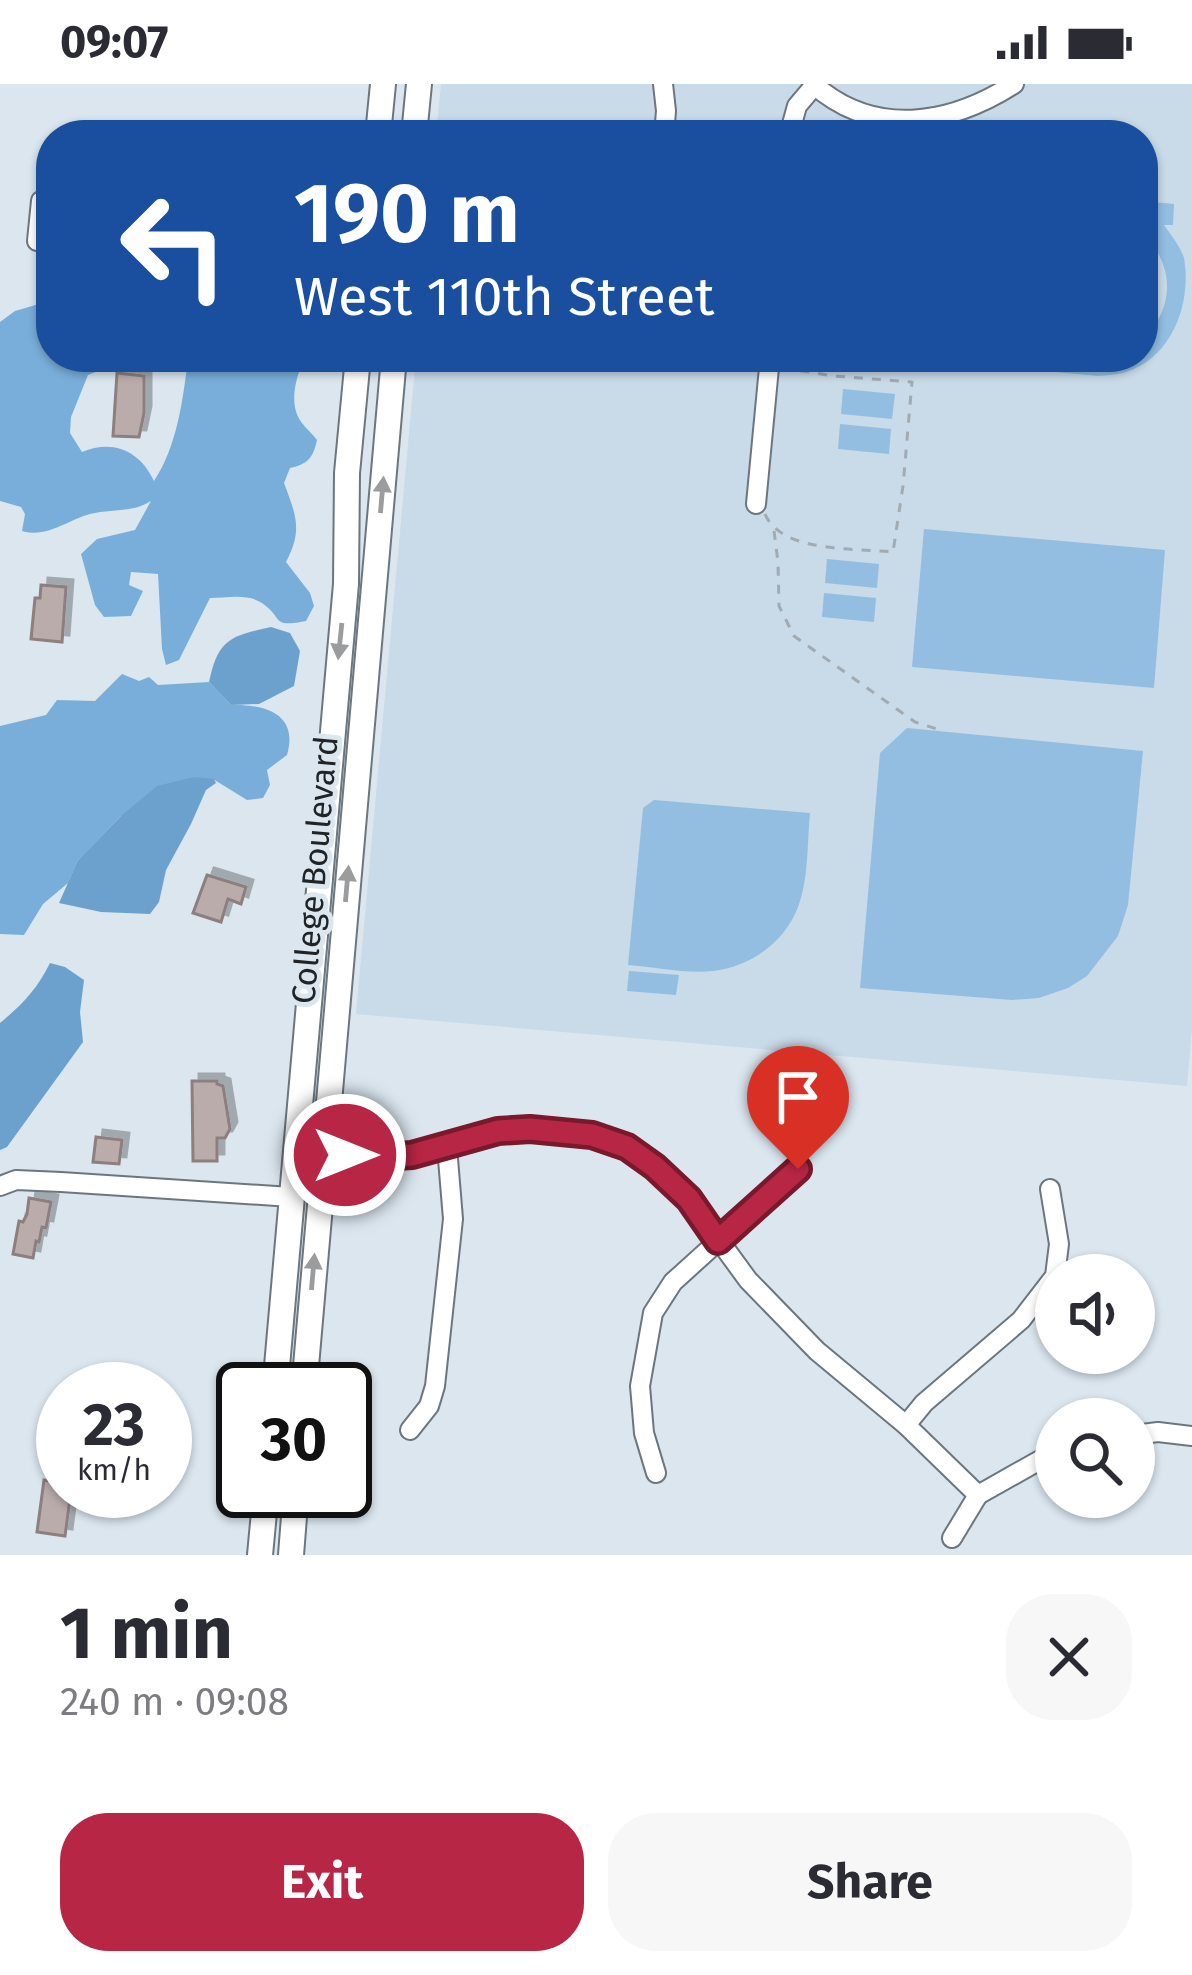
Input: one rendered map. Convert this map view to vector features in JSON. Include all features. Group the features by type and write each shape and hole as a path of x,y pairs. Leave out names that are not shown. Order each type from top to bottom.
{"main road":[{"path":"379,120 382,84"},
{"path":"415,120 419,84"},
{"name":"College Boulevard","path":"276,1362 346,584 347,473 357,372"},
{"name":"College Boulevard","path":"306,1362 393,372"},
{"path":"260,1555 263,1518"},
{"path":"291,1555 294,1518"}],"street":[{"path":"663,84 665,120"},
{"path":"904,120 947,115 1014,84"},
{"path":"793,120 813,85 848,109 887,120"},
{"path":"760,505 773,372"},
{"path":"295,1151 368,1158 412,1155 498,1131 530,1129 592,1135 627,1147 689,1199 748,1280 817,1351 906,1425 979,1495"},
{"path":"410,1430 429,1406 435,1386 453,1219 447,1147"},
{"path":"656,1473 644,1432 640,1386 653,1313 673,1282 798,1169"},
{"path":"0,1186 16,1180 291,1197"},
{"path":"906,1425 924,1403 1021,1320 1055,1276 1059,1244 1050,1189"},
{"path":"1155,1432 1192,1436"},
{"path":"952,1538 979,1495 1035,1463"}],"path":[{"path":"760,505 773,529 796,541 892,552 912,382 817,372"},
{"path":"773,529 779,606 794,636 915,722 937,730"}],"shaded area":[{"path":"441,84 1192,84 1192,1028 1187,1086 356,1014 415,372 1158,372 1158,120 437,120"},
{"path":"1158,202 1174,204 1173,225 1164,225 1184,258 1186,275 1175,327 1158,353 1158,320 1167,286"},
{"path":"36,305 36,372 96,372 88,375 71,417 70,433 82,452 104,447 124,450 141,462 154,481 174,438 186,372 299,372 296,411 317,440 311,456 290,468 284,483 296,522 295,541 286,562 310,593 314,606 306,621 282,622 250,598 210,598 179,660 166,665 158,574 131,572 129,585 143,591 131,616 104,617 95,605 81,554 97,539 135,530 151,501 131,509 86,515 41,532 22,531 25,514 21,507 0,501 0,322"},
{"path":"1056,372 1125,372 1098,376"},
{"path":"843,389 895,394 892,419 841,414"},
{"path":"840,424 891,429 889,454 838,449"},
{"path":"924,529 1165,550 1154,688 912,667"},
{"path":"827,559 879,564 877,588 825,583"},
{"path":"824,593 876,598 874,622 822,617"},
{"path":"271,627 290,633 300,651 294,686 259,704 231,705 209,682 217,657 236,637"},
{"path":"122,674 139,681 149,677 158,685 209,682 231,705 276,714 288,730 287,755 267,770 270,785 263,798 247,800 213,779 121,816 78,860 68,883 43,904 24,935 0,934 0,726 46,715 57,700 95,701"},
{"path":"907,728 1143,751 1128,905 1118,936 1087,976 1039,998 1012,1000 860,988 880,753"},
{"path":"194,777 216,783 206,790 150,914 101,912 59,903 78,860 121,816 157,786"},
{"path":"654,800 810,813 802,896 792,920 764,951 713,971 628,965 643,808"},
{"path":"50,963 84,980 83,1042 7,1147 0,1150 0,1023 29,996"},
{"path":"629,971 679,975 676,995 627,991"}],"building":[{"path":"117,373 144,376 139,437 113,436"},
{"path":"41,585 66,587 62,642 31,639"},
{"path":"207,875 246,887 241,904 228,899 221,922 193,913"},
{"path":"192,1081 217,1081 223,1086 230,1129 225,1138 217,1138 217,1161 193,1161"},
{"path":"96,1137 122,1140 119,1164 93,1162"},
{"path":"29,1198 51,1202 33,1258 13,1254"},
{"path":"39,1518 67,1518 65,1536 37,1532"}],"route":[{"path":"345,1155 412,1155 498,1131 592,1135 627,1147 655,1167 689,1199 718,1241 798,1169"}]}
